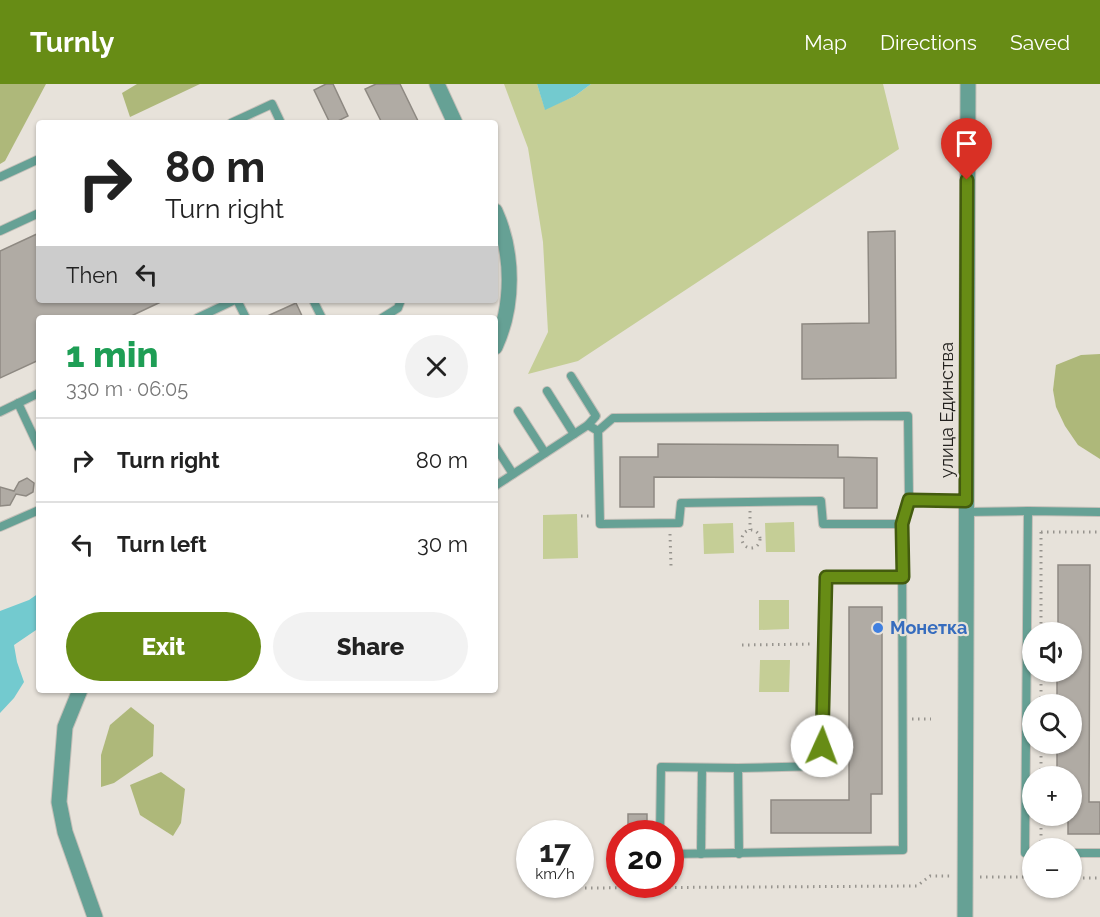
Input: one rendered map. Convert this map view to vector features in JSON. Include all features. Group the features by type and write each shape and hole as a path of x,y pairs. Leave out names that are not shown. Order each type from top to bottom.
{"street":[{"path":"437,84 454,120"},
{"name":"улица Единства","path":"965,917 968,84"},
{"path":"498,220 505,238 508,257 507,309 498,338"},
{"path":"79,693 65,727 59,802 65,832 95,917"}],"lane":[{"path":"237,120 272,104 280,120"},
{"path":"0,177 36,160"},
{"path":"0,231 36,214"},
{"path":"204,315 230,303"},
{"path":"387,315 398,308 400,303"},
{"path":"498,484 574,435 596,416 571,376"},
{"path":"547,391 574,435"},
{"path":"0,412 36,394"},
{"path":"18,403 36,442"},
{"path":"518,411 546,453"},
{"path":"598,431 613,418 908,416 909,500 902,524 903,850 684,854"},
{"path":"588,425 598,431"},
{"path":"598,431 600,524 680,523 681,502 821,501 823,524 902,524"},
{"path":"498,451 513,474"},
{"path":"909,500 1028,512 1100,512"},
{"path":"0,527 36,511"},
{"path":"1025,838 1028,512"},
{"path":"660,820 661,767 822,766 826,577 903,577"},
{"path":"701,854 702,768"},
{"path":"738,768 739,854"},
{"path":"1082,853 1100,853"}],"path":[{"path":"670,523 671,566"},
{"path":"747,531 754,531 760,536 760,541 754,547 743,543 742,536 747,531"},
{"path":"1041,622 1041,532 1100,532"},
{"path":"742,645 825,644"},
{"path":"594,888 918,886 930,876 1022,877"},
{"path":"1082,878 1100,878"}],"green space":[{"path":"0,84 46,84 5,161 0,164"},
{"path":"137,84 200,84 130,117 122,93"},
{"path":"504,84 537,84 545,109 575,96 591,84 883,84 899,149 578,361 528,374 548,332 543,242 528,148"},
{"path":"1100,354 1100,459 1078,445 1065,426 1056,407 1053,390 1056,365 1081,355"},
{"path":"577,514 578,558 543,559 543,515"},
{"path":"794,522 795,552 766,552 765,523"},
{"path":"733,523 734,553 704,554 703,524"},
{"path":"759,600 789,600 789,629 759,630"},
{"path":"760,660 790,660 789,692 759,692"},
{"path":"131,707 154,725 153,756 114,783 101,787 101,755 110,725"},
{"path":"161,772 185,789 181,823 173,836 140,815 130,785"}],"water":[{"path":"537,84 591,84 575,96 545,110"},
{"path":"36,595 36,630 14,645 24,682 14,698 0,713 0,611"}],"building":[{"path":"326,84 333,84 348,116 340,120 329,120 314,90"},
{"path":"376,84 400,84 418,120 380,120 365,89"},
{"path":"895,231 896,378 802,379 802,324 869,323 868,232"},
{"path":"36,234 36,303 159,303 133,315 36,315 36,361 0,378 0,251"},
{"path":"296,303 302,315 270,315"},
{"path":"658,444 838,445 838,457 877,458 877,508 844,508 844,478 654,477 654,507 620,507 620,457 658,457"},
{"path":"27,478 34,483 33,492 26,496 16,494 10,505 0,506 0,487 14,491 19,482"},
{"path":"1058,565 1090,565 1089,802 1100,802 1100,834 1068,834 1068,826 1082,826 1082,766 1057,766 1057,754 1082,754 1082,694 1057,694 1057,682 1082,682 1082,622 1058,622"},
{"path":"849,607 882,607 882,794 871,794 871,833 771,833 771,800 849,800"},
{"path":"628,814 647,814 647,820 628,820"}],"place":[{"name":"Монетка","path":"878,628"}],"route":[{"path":"822,746 826,577 903,577 902,524 909,500 966,501 967,180"}]}
